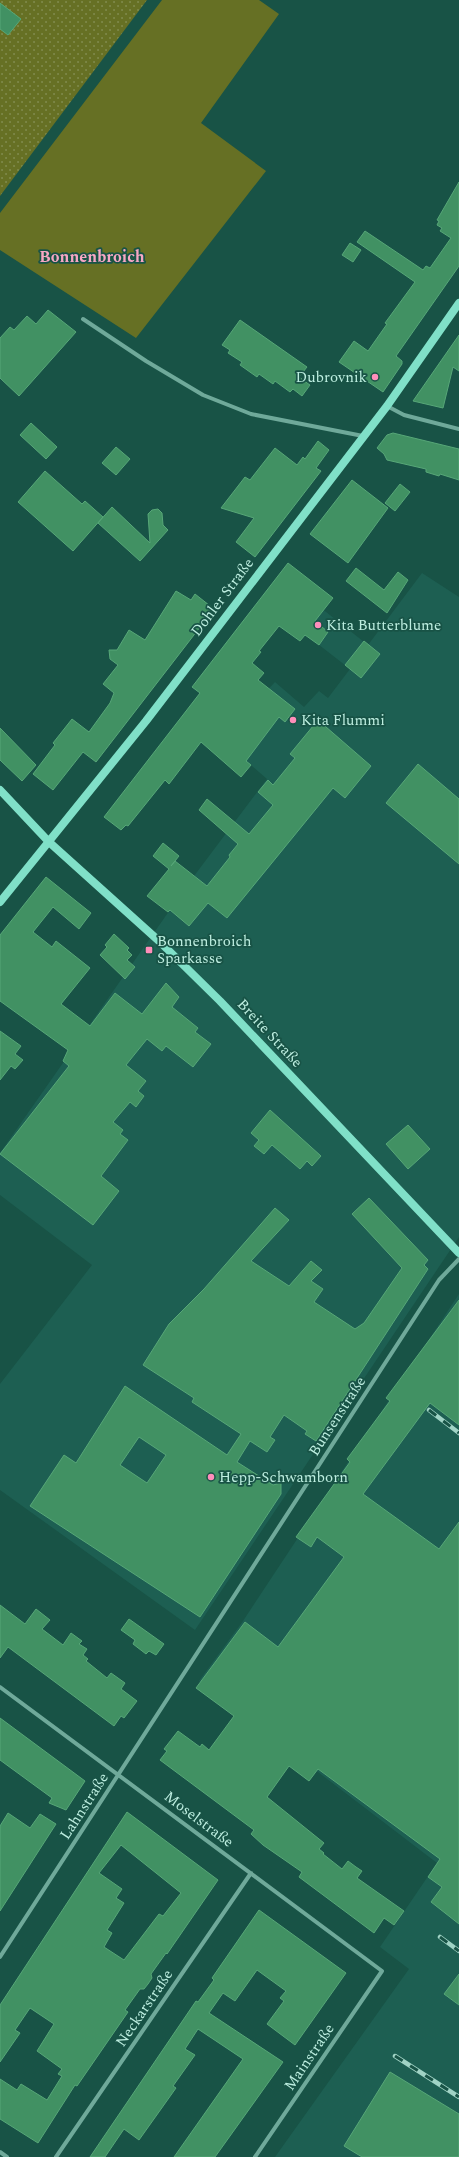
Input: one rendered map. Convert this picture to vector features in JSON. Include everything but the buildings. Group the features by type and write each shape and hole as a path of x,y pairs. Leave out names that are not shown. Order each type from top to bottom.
{"main road":[{"name":"Dohler Straße","path":"0,902 140,729 387,406 459,303"},
{"name":"Breite Straße","path":"0,790 49,842 159,941 220,1000 459,1253"}],"street":[{"path":"83,319 146,361 203,395 251,414 363,436"},
{"path":"387,406 404,415 459,429"},
{"name":"Bunsenstraße","path":"187,1668 439,1280 459,1259"},
{"name":"Lahnstraße","path":"0,1957 187,1668"},
{"name":"Moselstraße","path":"0,1687 382,1970"},
{"name":"Neckarstraße","path":"56,2157 251,1873"},
{"name":"Mainstraße","path":"255,2157 382,1970"},
{"path":"0,2152 7,2157"}],"shaded area":[{"path":"422,573 459,597 459,1237 195,1630 0,1490 0,1384 92,1265 0,1195 0,1153 188,884 267,779 237,753 234,719 192,687 213,660 259,699 275,682 304,707 319,691 328,698 350,669 260,599 279,575 368,645"},
{"path":"459,1294 459,2157 275,2157 409,1969 380,1947 437,1863 199,1681 243,1621"}],"green space":[{"path":"0,0 147,0 0,196"},
{"path":"162,0 259,0 279,14 201,123 266,171 136,338 0,250 0,213"}],"railway":[{"path":"429,1410 459,1433"},
{"path":"440,1937 459,1951"},
{"path":"395,2056 459,2097"}],"place":[{"name":"Dubrovnik","path":"375,377"},
{"name":"Kita Butterblume","path":"318,625"},
{"name":"Kita Flummi","path":"293,720"},
{"name":"Bonnenbroich Sparkasse","path":"149,950"},
{"name":"Hepp-Schwamborn","path":"211,1477"}],"district":[{"name":"Bonnenbroich","path":"92,256"}]}
